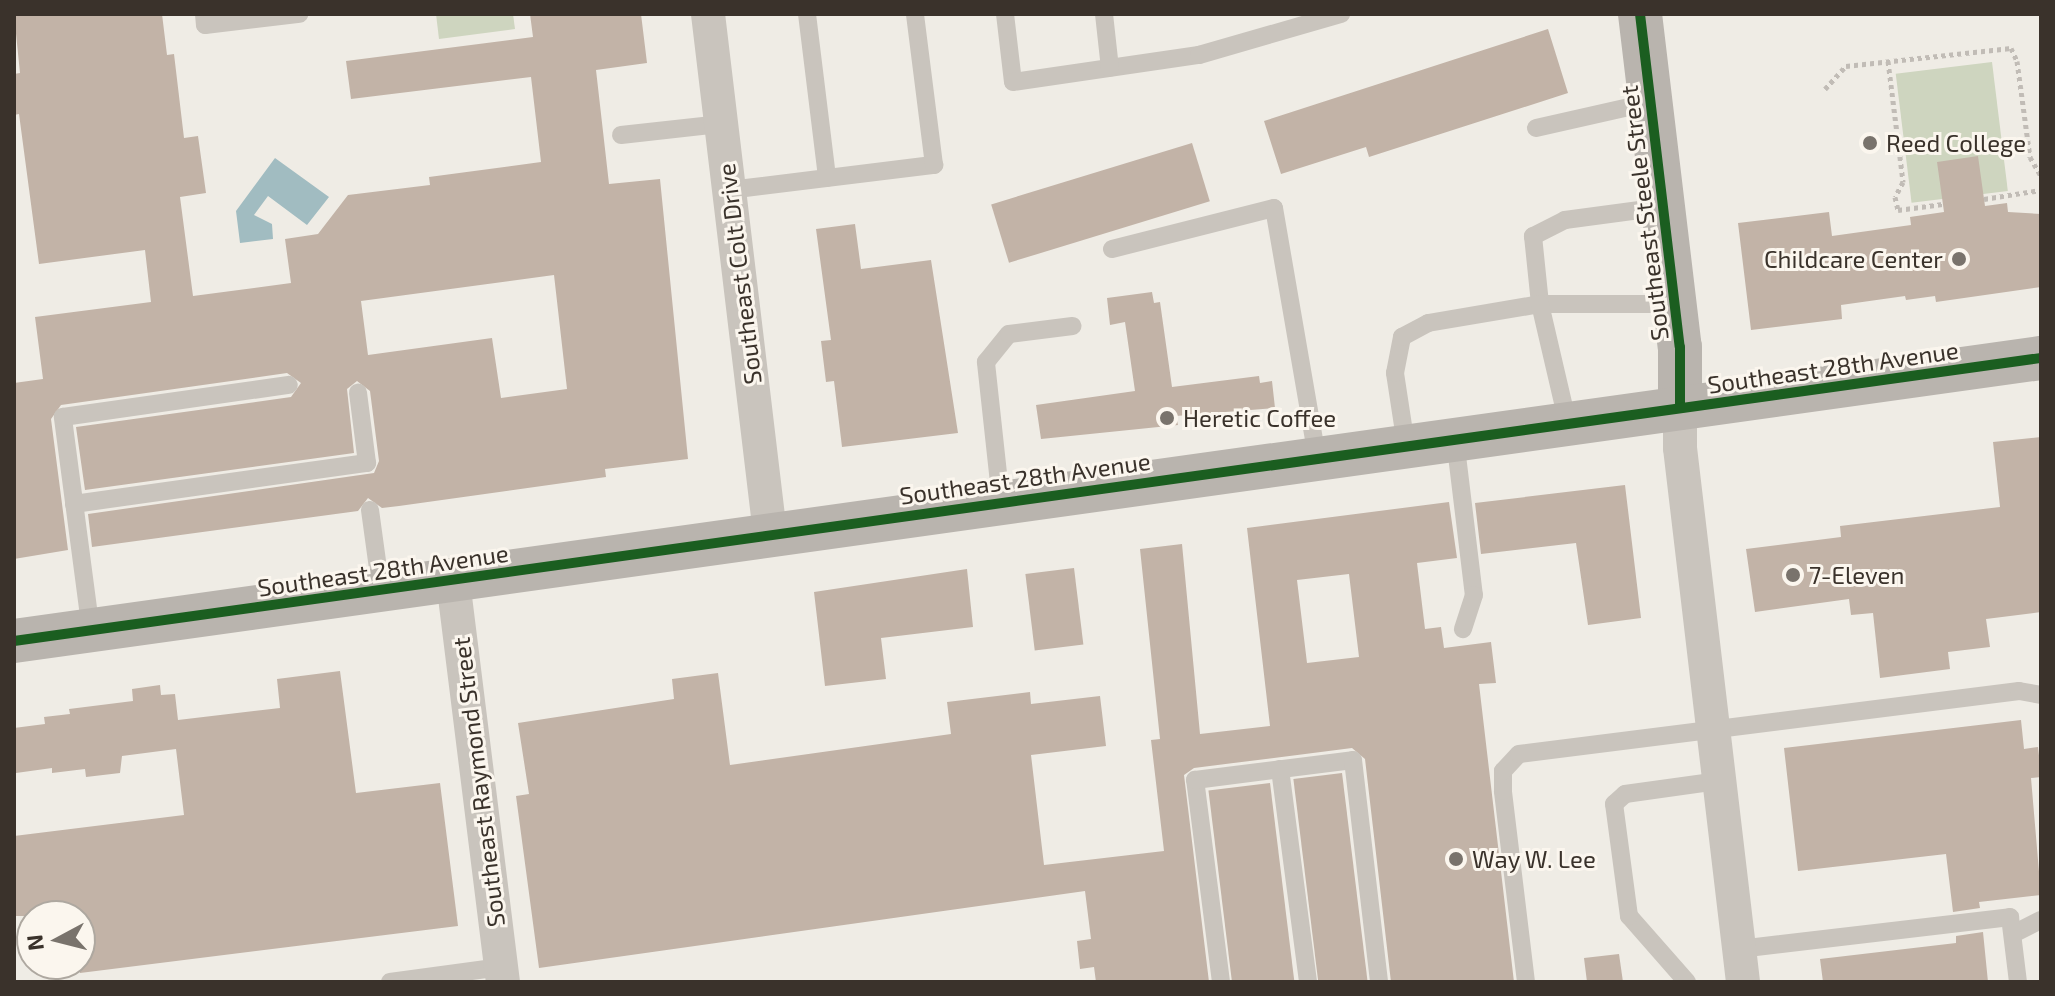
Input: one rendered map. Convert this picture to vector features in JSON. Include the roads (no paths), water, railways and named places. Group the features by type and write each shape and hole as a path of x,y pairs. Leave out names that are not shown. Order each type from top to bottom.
{"street":[{"name":"Southeast Colt Drive","path":"708,14 770,533"},
{"name":"Southeast Steele Street","path":"1640,14 1675,304 1680,448 1743,982"},
{"name":"Southeast 28th Avenue","path":"14,641 453,581 770,533 2041,358"},
{"name":"Southeast Raymond Street","path":"453,581 502,974"}],"lane":[{"path":"204,14 205,25 299,14"},
{"path":"807,14 827,178"},
{"path":"729,190 934,165 915,14"},
{"path":"1005,14 1013,82 1199,55 1341,14"},
{"path":"1104,14 1110,68"},
{"path":"1536,128 1651,102"},
{"path":"621,135 721,124"},
{"path":"1568,424 1540,304 1533,236 1565,220 1663,207"},
{"path":"1112,249 1274,208 1317,458"},
{"path":"1406,445 1395,373 1402,337 1428,323 1540,304 1675,304"},
{"path":"1001,501 986,362 1009,334 1072,326"},
{"path":"91,631 63,417 289,385"},
{"path":"74,504 367,463 358,393"},
{"path":"1455,439 1474,595 1463,629"},
{"path":"370,510 381,590"},
{"path":"1526,982 1503,791 1507,764 1519,754 2019,691 2041,695"},
{"path":"1221,982 1195,780 1353,760 1379,982"},
{"path":"1280,769 1308,982"},
{"path":"1687,982 1629,916 1614,804 1625,794 1719,781"},
{"path":"1739,949 2010,917 2018,982"},
{"path":"2013,934 2041,920"},
{"path":"390,982 502,974"}],"water":[{"path":"275,158 329,197 307,225 268,196 254,215 272,224 273,239 240,243 236,211"}],"place":[{"name":"Reed College","path":"1870,143"},
{"name":"Childcare Center","path":"1959,259"},
{"name":"Heretic Coffee","path":"1167,418"},
{"name":"7-Eleven","path":"1793,575"},
{"name":"Way W. Lee","path":"1456,859"}]}
